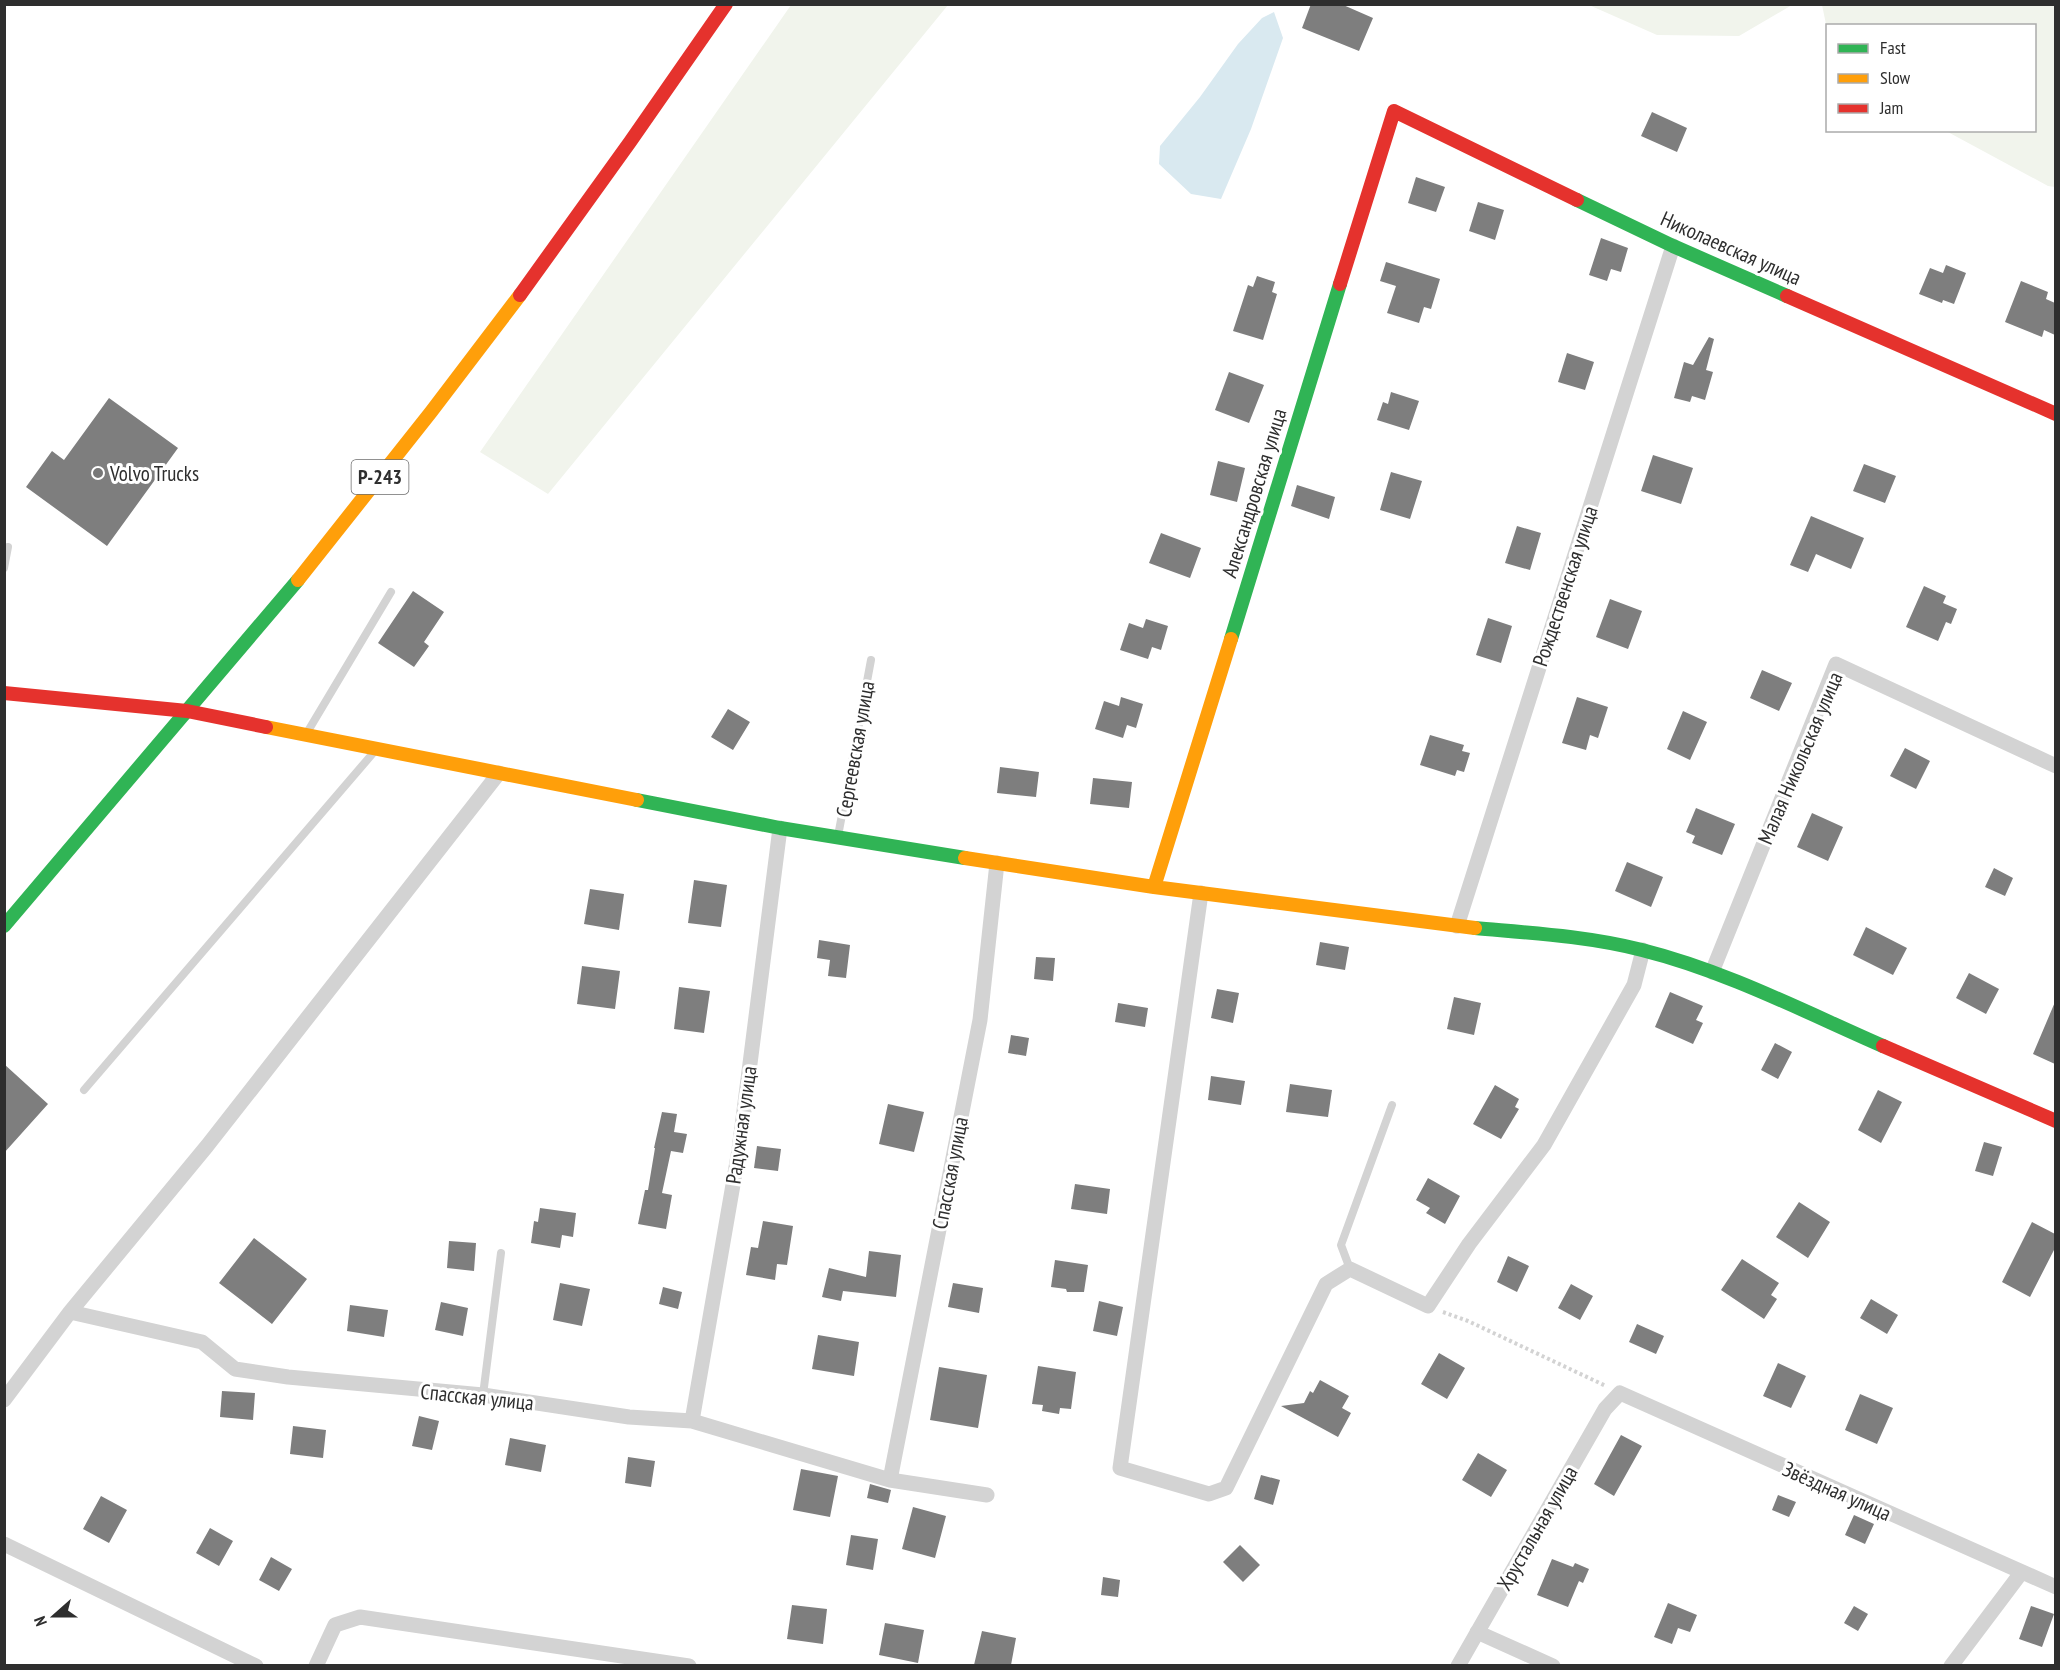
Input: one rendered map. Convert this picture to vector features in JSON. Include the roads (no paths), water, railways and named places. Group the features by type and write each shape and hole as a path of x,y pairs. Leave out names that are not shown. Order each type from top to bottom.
{"main road":[{"name":"Р-243","path":"4,926 328,544 581,213 726,4"},
{"name":"Николаевская улица","path":"1394,111 1673,246 2055,414"},
{"name":"Александровская улица","path":"1154,887 1394,111"},
{"path":"4,693 187,711 780,828 997,863 1154,887 1457,926 1586,938 1643,950 1712,972 2055,1121"}],"street":[{"name":"Рождественская улица","path":"1457,926 1673,246"},
{"name":"Малая Никольская улица","path":"1712,972 1836,664 2055,766"},
{"path":"4,1400 70,1312 207,1146 499,773"},
{"name":"Радужная улица","path":"692,1420 739,1150 780,828"},
{"name":"Спасская улица","path":"890,1480 980,1020 997,863"},
{"path":"1201,893 1120,1468 1209,1494 1226,1488 1326,1284 1350,1269 1428,1306 1469,1244 1544,1145 1634,985 1643,950"},
{"name":"Спасская улица","path":"70,1312 202,1342 235,1369 288,1377 483,1395 629,1417 692,1420 890,1480 987,1495"},
{"name":"Звёздная улица","path":"1620,1393 2055,1587"},
{"name":"Хрустальная улица","path":"1458,1665 1605,1409 1620,1393"},
{"path":"4,1544 256,1665"},
{"path":"1952,1665 2021,1573"},
{"path":"316,1665 335,1625 360,1617 689,1665"},
{"path":"1477,1632 1553,1665"}],"lane":[{"path":"4,568 8,547"},
{"path":"305,735 390,592"},
{"name":"Сергеевская улица","path":"838,838 871,660"},
{"path":"84,1090 377,749"},
{"path":"1350,1269 1341,1245 1392,1105"},
{"path":"483,1395 501,1253"}],"place":[{"name":"Volvo Trucks","path":"98,473"}]}
